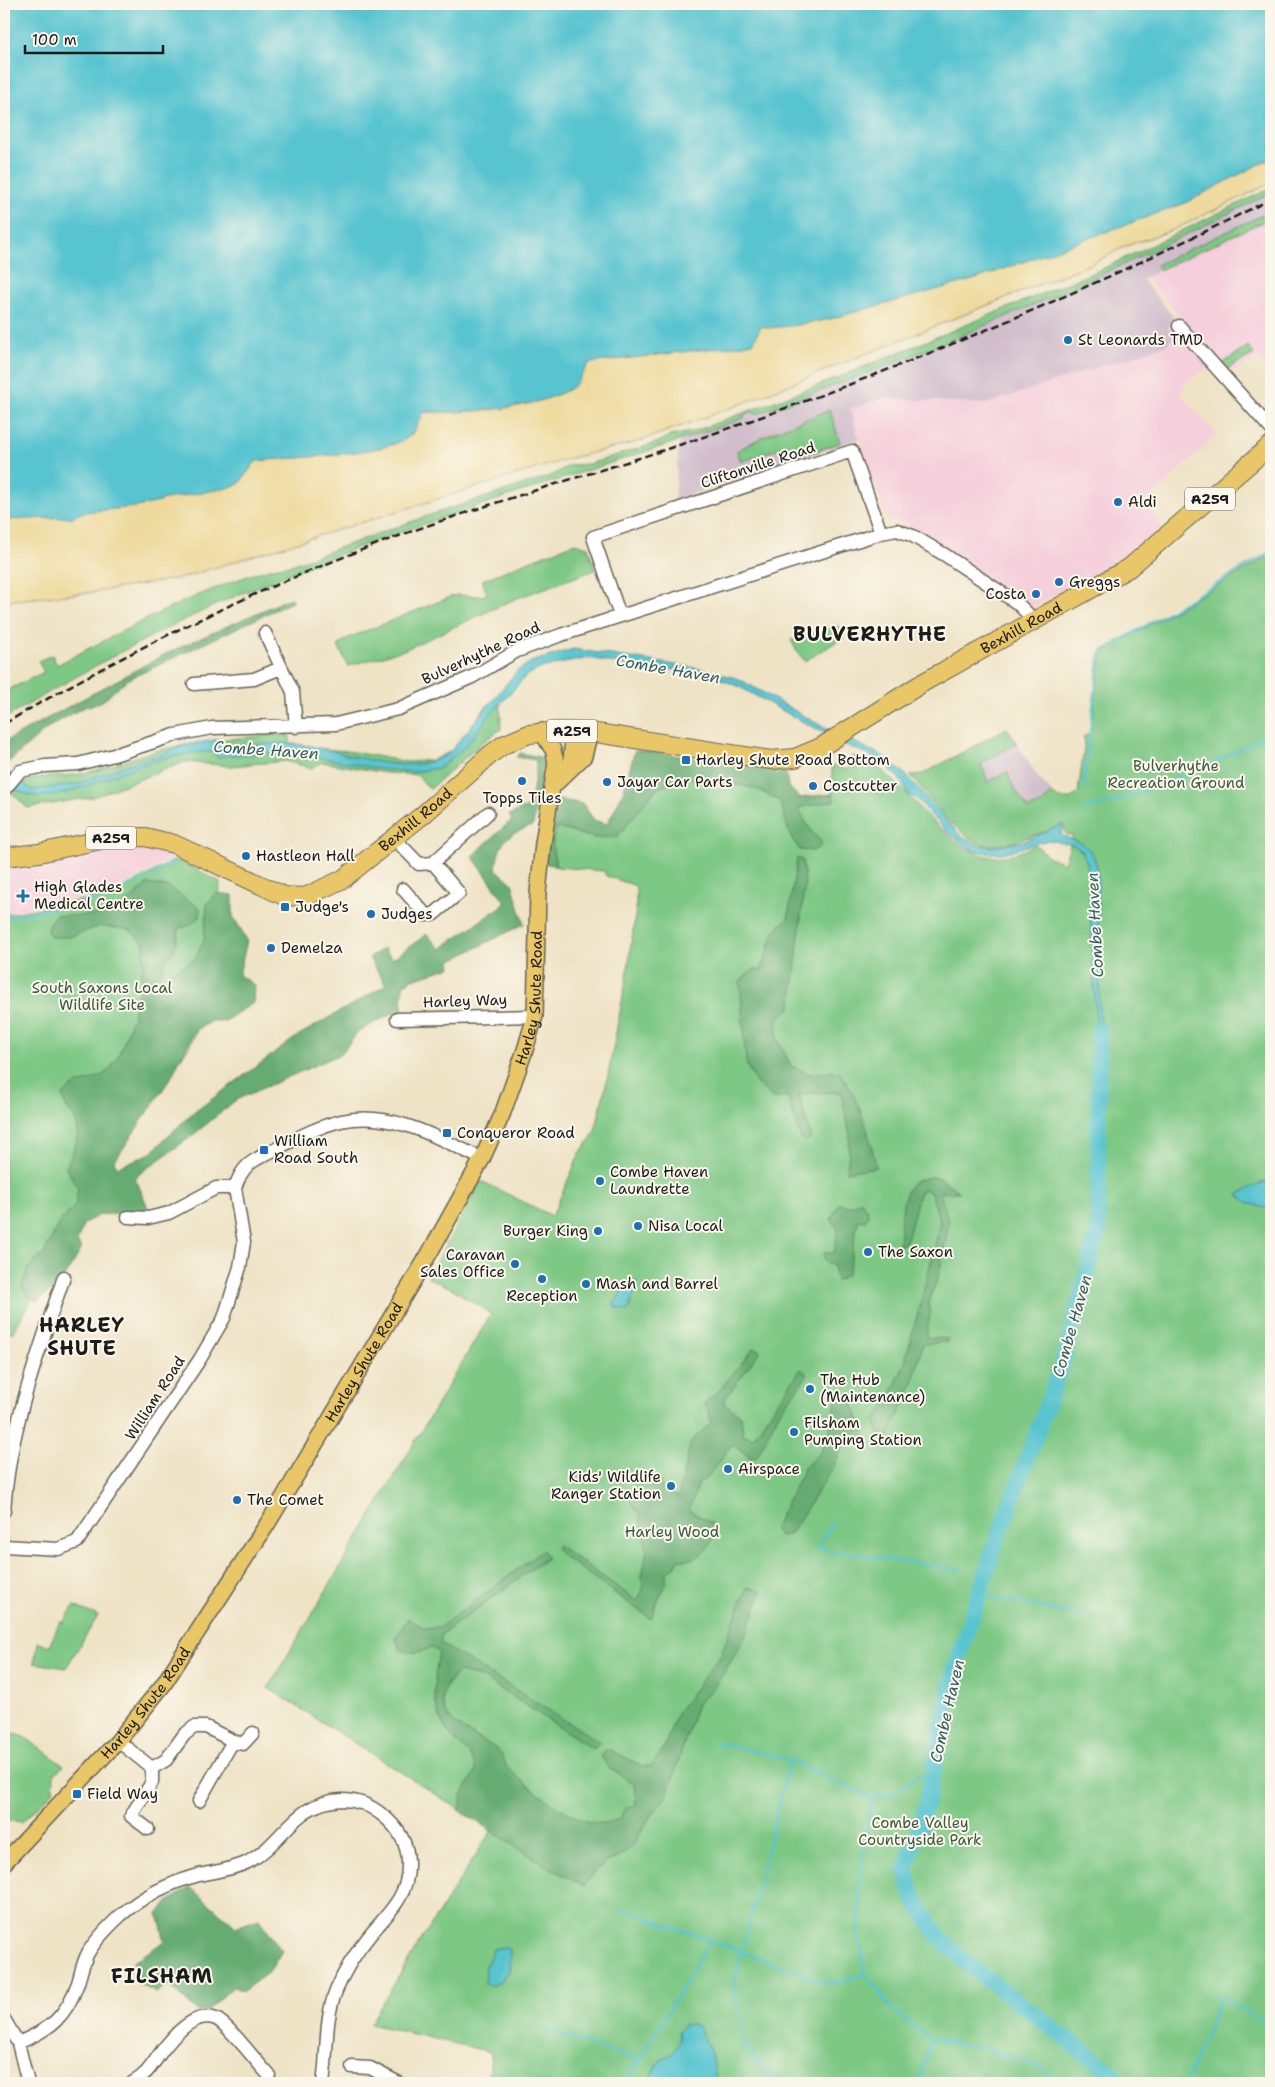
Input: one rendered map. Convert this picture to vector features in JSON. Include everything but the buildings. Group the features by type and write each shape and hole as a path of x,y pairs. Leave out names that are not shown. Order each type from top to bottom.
{"highway":[{"name":"Bexhill Road","path":"4,857 39,853 110,838 145,837 174,844 258,886 294,898 313,895 343,880 503,745 541,731 582,732 772,760 795,758 832,740 924,682 1129,568 1271,445"}],"main road":[{"name":"Harley Shute Road","path":"4,1863 118,1741 164,1685 258,1539 429,1254 482,1159 502,1115 526,1050 535,1016 538,893 544,834 554,786 555,755 541,731"},
{"name":"Harley Shute Road","path":"554,786 584,756 582,732"}],"street":[{"path":"1179,326 1271,429"},
{"name":"Cliftonville Road","path":"620,616 593,537 852,452 880,532"},
{"name":"Bulverhythe Road","path":"4,790 20,771 44,766 78,764 175,735 212,728 296,727 336,724 398,709 472,677 517,651 880,532 897,530 913,536 946,554 1017,603 1035,621"},
{"path":"265,633 292,692 296,727"},
{"path":"194,684 254,679 281,668"},
{"path":"394,838 419,864 433,863 488,813"},
{"path":"403,889 426,915 434,914 459,894 433,863"},
{"name":"Harley Way","path":"397,1019 535,1016"},
{"path":"128,1217 148,1218 168,1213 216,1188 235,1188 239,1174 248,1164 304,1134 341,1121 373,1120 404,1124 482,1159"},
{"name":"William Road","path":"4,1546 58,1549 78,1542 200,1359 224,1318 240,1267 244,1242 235,1188"},
{"path":"4,1511 16,1438 30,1374 64,1277"},
{"path":"152,1768 166,1760 184,1735 194,1727 206,1727 243,1744 253,1733"},
{"path":"118,1741 152,1768"},
{"path":"199,1801 233,1741"},
{"path":"148,1829 131,1816 152,1782 152,1768"},
{"path":"18,2043 59,2020 68,2007 87,1954 98,1938 121,1915 148,1894 168,1885 232,1868 248,1861 266,1849 289,1824 308,1808 328,1801 352,1800 374,1808 394,1824 406,1845 408,1865 407,1886 396,1906 348,1965 335,1992 329,2017 323,2083"},
{"path":"132,2083 151,2079 158,2056 187,2024 209,2018 216,2019 225,2026 269,2075"},
{"path":"4,2019 18,2043 28,2083"},
{"path":"352,2067 370,2064 399,2083"}],"shaded area":[{"path":"1271,188 1271,218 1142,279 1176,320 1167,327 1175,336 1166,345 986,404 884,398 850,409 859,439 674,500 680,436 814,387 1102,269"},
{"path":"1271,218 1271,371 1258,357 1231,373 1205,370 1188,380 1180,394 1217,434 1147,501 1162,528 1128,554 1032,607 904,522 886,520 850,409 884,398 986,404 1167,327 1179,316 1145,277"},
{"path":"1007,728 1037,776 1059,799 1022,821 923,774"},
{"path":"132,847 156,851 174,857 110,892 4,913 4,869"}],"green space":[{"path":"1271,188 1271,193 1154,250 1043,301 921,352 756,414 751,412 745,414 744,418 696,435 382,539 243,593 138,643 4,719 4,692 44,672 38,661 52,655 57,665 162,612 250,575 291,565 427,516 551,476 570,465 589,464 659,442 670,436 692,432 832,380 1102,269"},
{"path":"1271,211 1271,218 1159,270 1156,265"},
{"path":"1248,346 1254,354 1227,369 1222,364"},
{"path":"830,410 840,443 798,457 793,447 787,449 785,446 741,462 737,451 782,428"},
{"path":"575,543 588,547 595,570 515,599 404,650 348,666 338,646 346,639 455,595 481,596 487,594 482,580"},
{"path":"1271,555 1271,2083 489,2083 491,2052 370,2024 421,1940 492,1830 268,1688 491,1314 451,1288 428,1278 481,1181 552,1216 580,1153 595,1132 627,975 636,909 636,886 606,876 604,871 558,867 552,847 555,832 561,827 585,836 617,836 656,789 686,777 755,788 788,786 799,798 832,794 832,765 847,770 852,755 879,768 946,833 976,853 992,857 1003,856 1020,852 1036,845 1049,857 1064,863 1073,836 1066,834 1063,826 1006,844 982,844 962,833 910,775 923,774 1007,728 1017,743 981,764 988,782 1007,772 1013,786 1028,809 1041,804 1052,793 1059,799 1070,799 1078,793 1085,741 1083,737 1090,733 1102,652"},
{"path":"290,598 294,601 127,680 101,702 82,708 49,727 4,766 4,742 165,654"},
{"path":"839,626 843,638 805,661 797,652 791,640"},
{"path":"500,694 501,729 483,742 430,789 417,775 386,773 322,762 311,768 285,761 231,766 185,762 93,797 27,808 12,793 27,781 43,777 90,772 153,752 179,746 258,736 289,734 291,746 348,751 408,762 433,760 453,750 486,707"},
{"path":"635,750 786,770 788,786 799,798 833,794 834,801 798,808 811,831 821,841 821,846 813,851 800,850 790,836 780,801 755,788 686,777 656,789 617,837 594,838 558,828 555,832 553,847 558,867 545,863 551,798 583,804 594,820 607,824 623,793"},
{"path":"520,753 540,757 543,763 533,826 517,832 506,840 499,852 496,869 512,883 524,924 450,961 451,967 413,979 403,985 402,1012 391,1014 359,1031 341,1054 236,1100 192,1136 135,1177 149,1210 100,1215 84,1223 77,1241 81,1249 63,1278 37,1301 27,1296 22,1286 28,1268 44,1253 61,1220 75,1206 78,1188 66,1168 78,1133 74,1118 65,1105 63,1095 72,1087 99,1077 111,1068 128,1032 143,967 144,943 130,930 100,926 69,937 51,937 47,930 51,920 56,915 84,916 106,913 125,903 147,884 168,887 200,908 200,917 188,926 179,928 175,947 164,964 163,971 165,975 194,960 204,941 207,904 217,893 233,895 233,916 247,940 239,975 254,985 253,1003 225,1021 211,1021 192,1033 172,1076 114,1162 118,1167 151,1153 189,1116 299,1035 386,985 369,958 384,948 392,959 427,934 440,949 506,903 472,856 512,820 509,815 530,806 536,760 516,757"},
{"path":"797,858 802,860 805,881 791,1008 778,1018 777,1038 791,1066 811,1074 839,1071 863,1117 876,1167 847,1172 850,1136 841,1092 799,1094 811,1138 807,1141 801,1139 787,1096 774,1099 756,1083 746,1063 740,981 754,969 761,971 774,931 788,918"},
{"name":"South Saxons Local Wildlife Site","path":"177,859 220,882 216,994 188,1048 108,1164 13,1332 4,1332 4,915 113,894"},
{"path":"930,1177 940,1178 959,1192 940,1193 949,1222 939,1274 928,1303 930,1315 926,1337 948,1339 947,1342 923,1344 912,1386 886,1442 877,1430 875,1420 887,1403 904,1365 934,1251 940,1221 931,1193 924,1189 919,1194 908,1237 905,1243 899,1246 900,1224 906,1192 913,1183"},
{"path":"862,1201 863,1206 867,1208 868,1215 865,1221 858,1220 848,1274 836,1281 833,1264 824,1261 824,1253 834,1253 838,1229 831,1219 839,1204 850,1206"},
{"name":"Harley Wood","path":"754,1348 760,1351 723,1402 741,1416 743,1434 753,1438 801,1369 808,1375 780,1411 757,1457 751,1458 733,1444 705,1480 700,1481 689,1510 713,1524 716,1531 710,1544 702,1553 692,1559 678,1559 675,1567 666,1573 666,1585 651,1619 559,1553 556,1548 558,1545 637,1601 643,1590 642,1578 647,1550 639,1514 631,1502 632,1490 643,1471 651,1472 661,1482 662,1489 678,1497 690,1445 694,1438 711,1423 709,1411 704,1403 718,1392"},
{"path":"842,1390 849,1396 866,1435 843,1446 834,1466 790,1534 780,1536 774,1529 804,1468 821,1451 828,1437 837,1396"},
{"path":"543,1550 547,1558 442,1634 440,1643 600,1742 593,1749 482,1677 459,1672 447,1685 443,1701 445,1711 450,1719 493,1747 500,1753 507,1767 526,1784 563,1810 596,1823 606,1823 622,1818 624,1809 636,1805 634,1783 609,1768 601,1756 607,1748 642,1766 651,1766 664,1748 677,1713 721,1654 747,1587 762,1591 744,1639 712,1690 697,1704 667,1796 650,1817 632,1847 617,1859 602,1865 584,1886 545,1865 460,1811 462,1795 476,1770 470,1756 454,1739 440,1719 435,1698 435,1676 439,1652 431,1647 416,1652 400,1650 395,1638 408,1618 425,1628 439,1628"},
{"path":"74,1606 98,1616 66,1668 34,1663 38,1642 49,1647 60,1621 63,1623"},
{"path":"4,1730 25,1737 64,1766 54,1773 53,1792 22,1822 4,1820"},
{"path":"190,1887 236,1927 259,1919 282,1951 269,1972 243,1991 233,1987 207,2011 197,2011 168,1984 156,1993 135,1982 133,1962 165,1941 158,1914 169,1901"}],"sand":[{"path":"1271,4 1271,183 1173,230 1126,246 1093,263 731,408 637,442 571,458 181,578 96,592 4,601 4,422"}],"water":[{"path":"4,4 1271,4 1271,158 1183,204 976,279 830,319 791,326 767,328 761,326 753,343 589,363 574,386 539,401 500,409 424,412 413,433 400,442 361,451 256,461 239,484 227,488 160,500 160,502 136,507 84,512 73,517 4,520"},
{"path":"573,649 708,670 739,679 827,729 883,756 906,775 960,835 978,845 994,847 1025,841 1063,824 1061,833 1063,836 1083,844 1091,852 1098,872 1100,1051 1097,1039 1088,872 1087,862 1082,851 1073,845 1048,840 1003,853 987,853 972,850 947,832 917,799 907,794 898,777 882,763 845,745 736,685 714,677 657,667 635,667 589,658 544,667 527,675 490,715 465,747 440,768 413,772 380,769 302,754 269,753 221,756 218,758 214,752 177,755 158,760 56,795 33,796 19,791 4,781 4,769 32,790 77,784 140,760 160,756 182,746 219,739 223,746 230,748 287,743 393,764 413,764 431,761 449,753 517,671 531,662"},
{"path":"1271,1180 1271,1210 1249,1203 1238,1195 1256,1185"},
{"path":"630,1279 637,1282 629,1311 616,1308 614,1304"},
{"path":"506,1948 510,1950 509,1972 505,1974 502,1981 492,1986 484,1983 486,1967 493,1949"},
{"path":"692,2024 698,2026 710,2050 717,2083 647,2083 657,2065 677,2047 680,2039 678,2031 684,2025"}],"waterway":[{"path":"1083,789 1099,659 1102,651 1271,552"},
{"path":"1084,810 1133,795 1204,767 1271,732"},
{"path":"4,918 109,897 176,861"},
{"name":"Combe Haven","path":"1099,1030 1098,1232 1065,1356 995,1545 954,1672 927,1802 906,1868 913,1897 938,1936 966,1963 1108,2070 1119,2083"},
{"path":"833,1523 824,1536 819,1549 961,1570"},
{"path":"980,1595 1078,1615"},
{"path":"714,1742 790,1760 871,1798"},
{"path":"777,2083 742,2042 742,2020 736,2004 734,1982 790,1760"},
{"path":"933,1772 918,1775 893,1793 872,1798 861,1872 858,1935 866,1974 893,2010 932,2039 990,2050 1043,2068 1061,2083"},
{"path":"622,1909 710,1940"},
{"path":"626,2083 710,1940 828,1984 866,1974"},
{"path":"1186,2083 1221,1996 1271,2027"},
{"path":"545,2029 640,2061"},
{"path":"918,2083 932,2039"}],"railway":[{"path":"4,724 147,645 294,577 436,523 678,446 859,381 1067,295 1271,199"}],"place":[{"name":"St Leonards TMD","path":"1068,340"},
{"name":"Aldi","path":"1118,502"},
{"name":"Greggs","path":"1059,582"},
{"name":"Costa","path":"1036,594"},
{"name":"Harley Shute Road Bottom","path":"686,760"},
{"name":"Topps Tiles","path":"522,781"},
{"name":"Jayar Car Parts","path":"607,782"},
{"name":"Costcutter","path":"813,786"},
{"name":"Hastleon Hall","path":"246,856"},
{"name":"High Glades Medical Centre","path":"23,896"},
{"name":"Judge's","path":"285,907"},
{"name":"Judges","path":"371,914"},
{"name":"Demelza","path":"271,948"},
{"name":"Conqueror Road","path":"447,1133"},
{"name":"William Road South","path":"264,1150"},
{"name":"Combe Haven Laundrette","path":"600,1181"},
{"name":"Nisa Local","path":"638,1226"},
{"name":"Burger King","path":"598,1231"},
{"name":"The Saxon","path":"868,1252"},
{"name":"Caravan Sales Office","path":"515,1264"},
{"name":"Reception","path":"542,1279"},
{"name":"Mash and Barrel","path":"586,1284"},
{"name":"The Hub (Maintenance)","path":"810,1389"},
{"name":"Filsham Pumping Station","path":"794,1432"},
{"name":"Airspace","path":"728,1469"},
{"name":"Kids' Wildlife Ranger Station","path":"671,1486"},
{"name":"The Comet","path":"237,1500"},
{"name":"Field Way","path":"77,1794"}],"district":[{"name":"BULVERHYTHE","path":"870,634"},
{"name":"HARLEY SHUTE","path":"82,1336"},
{"name":"FILSHAM","path":"162,1976"}],"park label":[{"name":"Bulverhythe Recreation Ground","path":"1176,774"},
{"name":"Combe Valley Countryside Park","path":"920,1832"}]}
